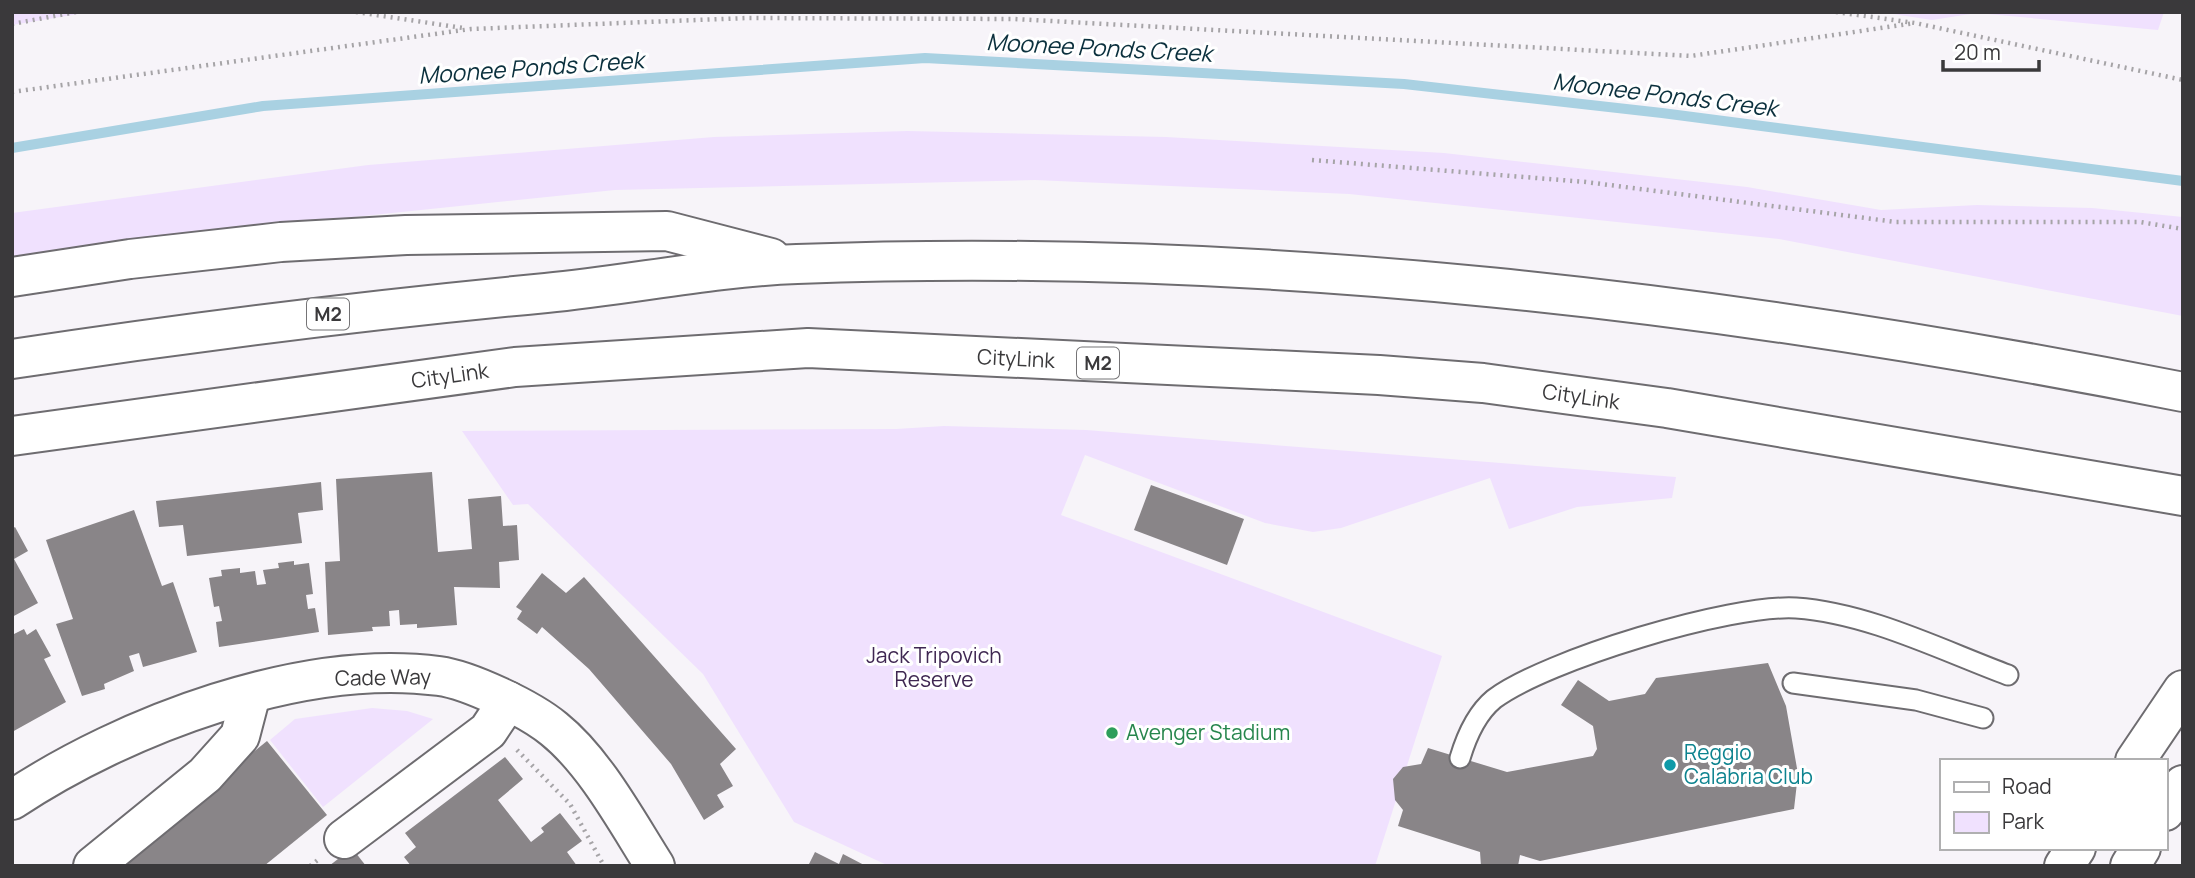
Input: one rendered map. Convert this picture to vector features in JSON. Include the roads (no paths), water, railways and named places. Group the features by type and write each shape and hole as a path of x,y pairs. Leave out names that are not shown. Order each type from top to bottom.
{"main road":[{"path":"12,277 131,259 267,244 405,235 667,231 792,264"},
{"name":"M2","path":"12,359 227,326 792,264 1092,261 1399,279 1567,295 1810,326 2031,361 2183,392"},
{"name":"CityLink","path":"12,436 515,367 808,348 1379,375 1483,383 1667,408 2183,496"},
{"name":"Cade Way","path":"12,800 45,779 170,718 251,694 345,675 440,676 508,701 555,729 604,784 654,866"},
{"path":"2136,759 2183,690"},
{"path":"93,866 205,775 240,736 251,694"},
{"path":"344,839 488,731 508,701"},
{"path":"2167,808 2183,785"},
{"path":"2064,866 2075,850"},
{"path":"2130,866 2140,850"}],"lane":[{"path":"1460,758 1467,736 1492,700 1528,680 1698,621 1762,607 1835,614 1907,637 2008,675"},
{"path":"1793,682 1916,700 1983,718"}],"waterway":[{"name":"Moonee Ponds Creek","path":"12,148 263,106 925,58 1404,84 1662,113 2183,181"}],"place":[{"name":"Avenger Stadium","path":"1112,733"},
{"name":"Reggio Calabria Club","path":"1670,765"}],"park label":[{"name":"Jack Tripovich Reserve","path":"934,668"}]}
